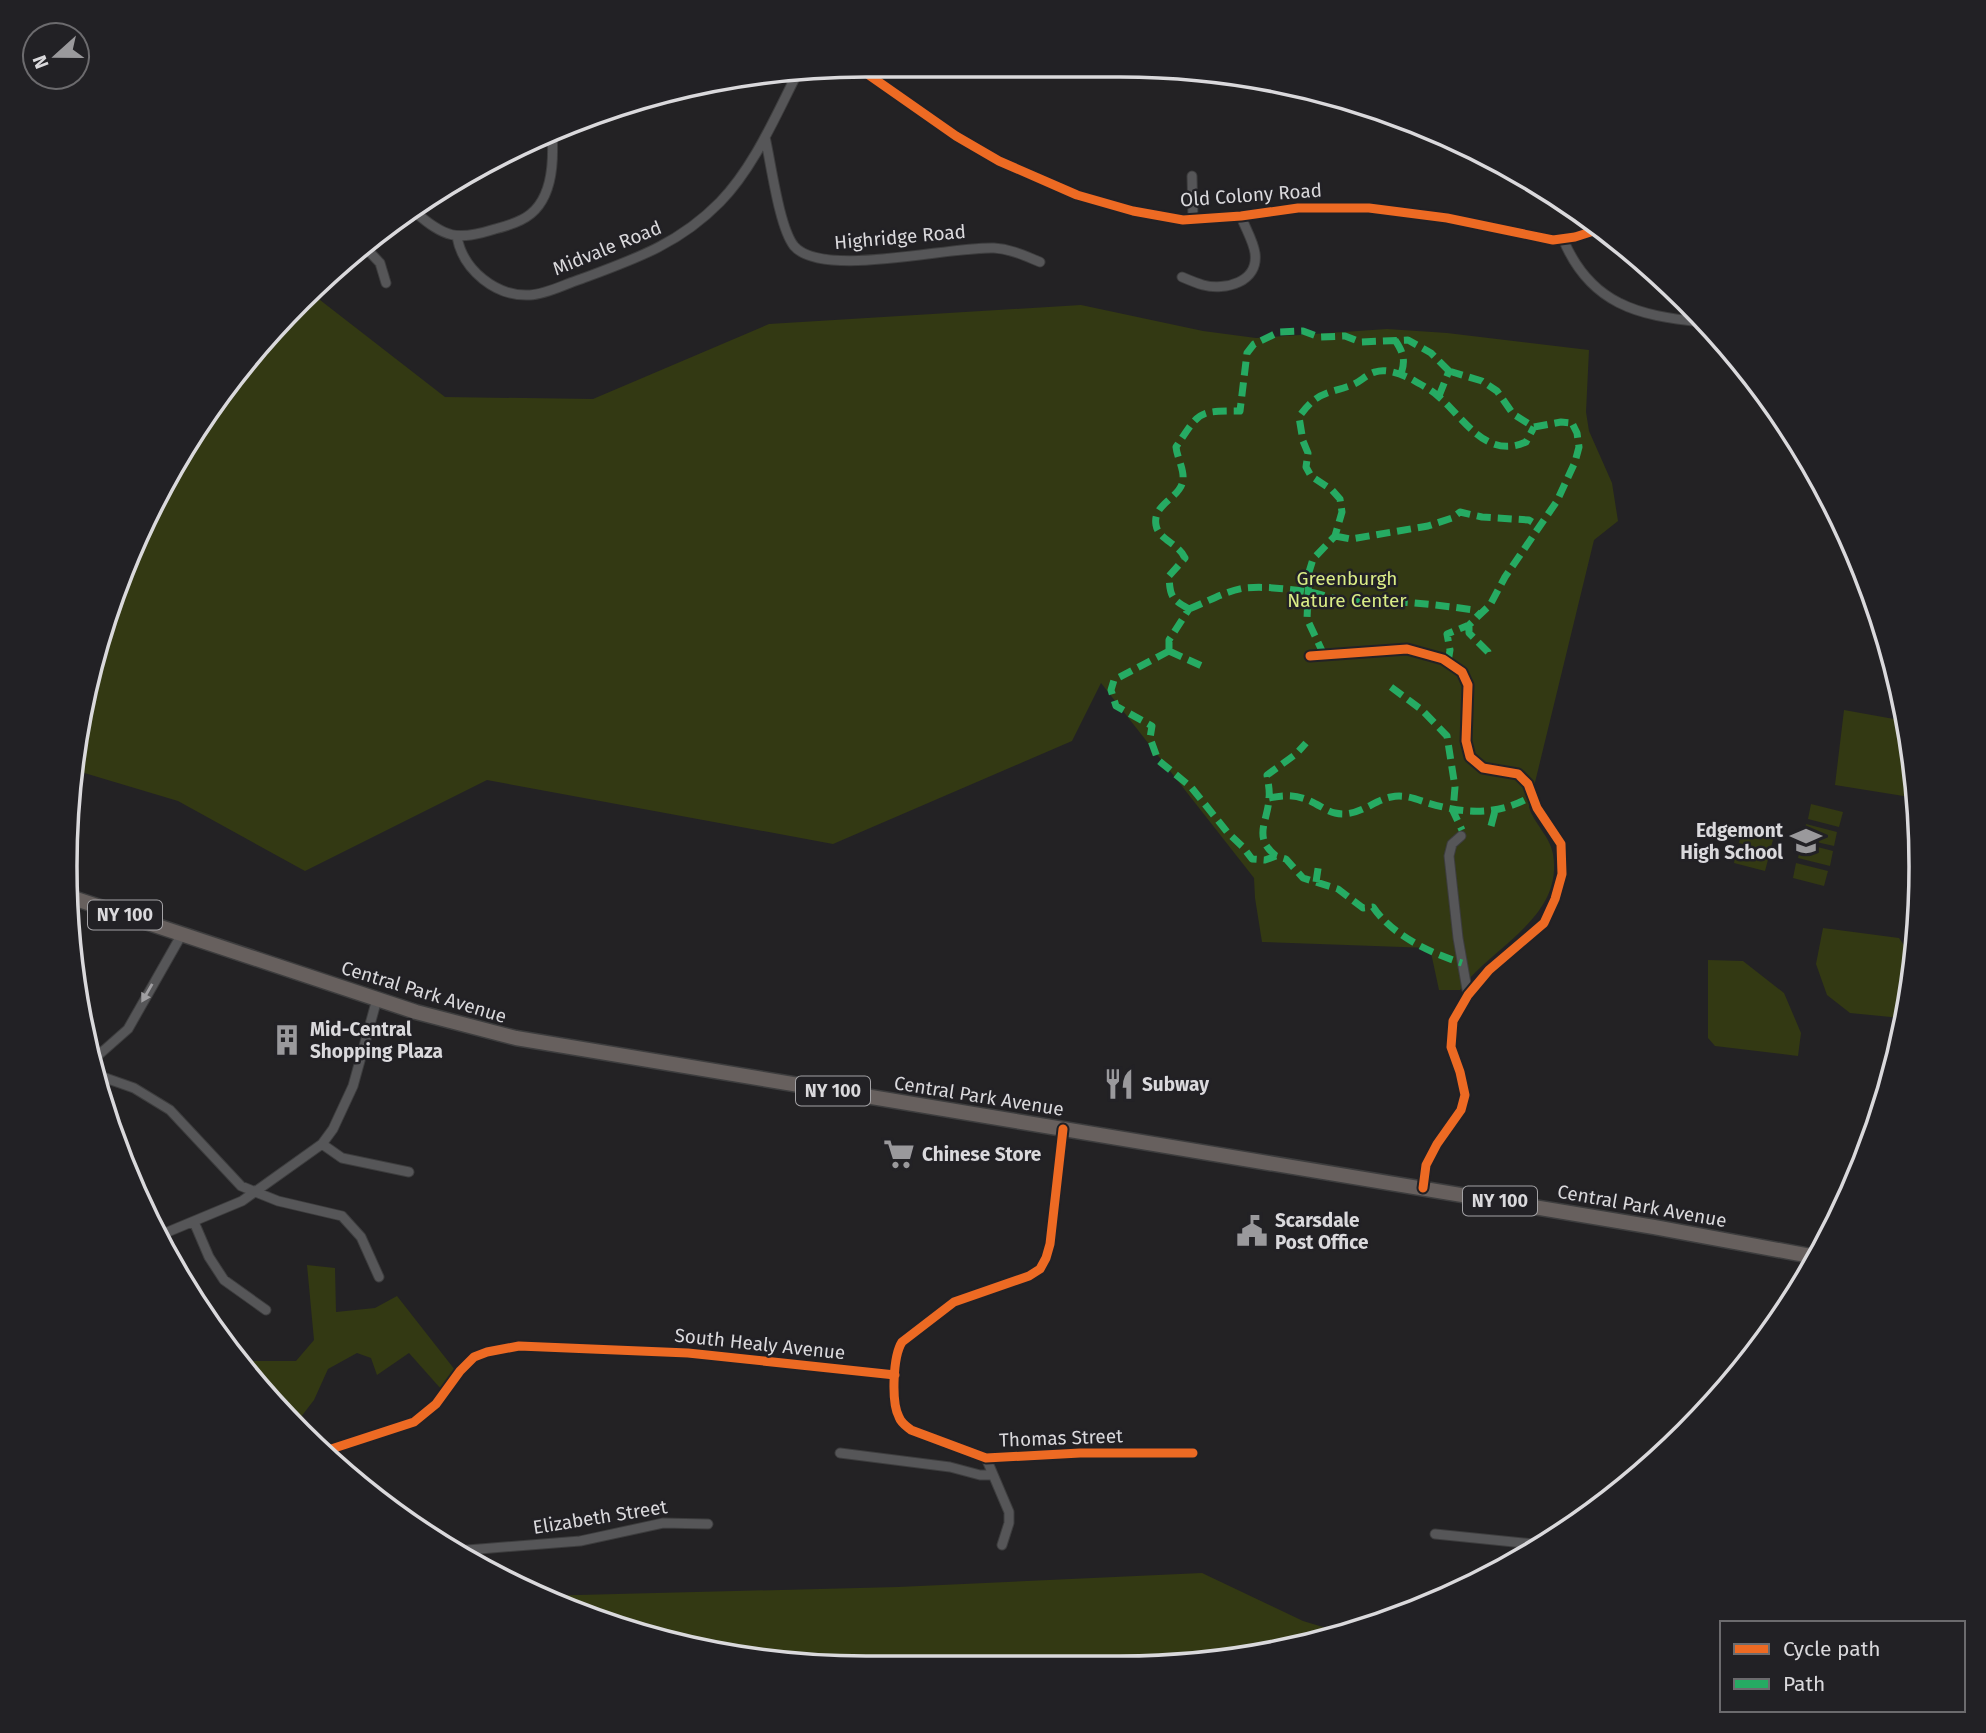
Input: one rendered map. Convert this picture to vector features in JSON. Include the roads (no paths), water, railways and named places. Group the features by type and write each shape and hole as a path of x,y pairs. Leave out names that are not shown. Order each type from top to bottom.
{"main road":[{"name":"Central Park Avenue","path":"78,900 377,999 466,1027 516,1038 1423,1188 1806,1255"}],"street":[{"name":"Old Colony Road","path":"872,77 956,136 1022,172 1077,195 1153,216 1193,219 1298,208 1369,208 1447,218 1534,237 1563,239 1589,232"},
{"name":"Midvale Road","path":"457,237 464,257 493,288 522,295 544,292 644,256 677,239 721,201 743,173 765,137 793,81"},
{"name":"Highridge Road","path":"765,137 787,232 795,247 806,255 819,260 842,261 958,249 995,248 1015,251 1040,262"},
{"path":"420,216 437,230 457,237 473,235 528,216 543,197 550,181 552,142"},
{"path":"1192,176 1193,219"},
{"path":"1182,277 1206,286 1236,284 1247,278 1254,267 1255,255 1241,216"},
{"path":"1563,239 1580,271 1610,299 1626,308 1646,314 1689,320"},
{"path":"370,253 380,263 386,283"},
{"path":"1310,656 1407,649 1443,659 1457,667 1468,685 1466,741 1470,757 1483,768 1518,774 1523,778 1537,808 1561,844 1562,874 1544,923 1489,970 1468,995 1453,1021 1451,1046 1465,1095 1461,1110 1426,1165 1423,1188"},
{"path":"1461,836 1452,844 1449,856 1458,938 1468,995"},
{"path":"100,1054 128,1029 182,934"},
{"path":"167,1232 257,1193 322,1144 333,1129 353,1086 377,999"},
{"path":"106,1078 134,1088 170,1110 236,1182 257,1193 342,1216 361,1237 379,1278"},
{"path":"895,1375 902,1342 949,1306 966,1296 1030,1276 1044,1264 1050,1244 1063,1129"},
{"path":"322,1144 342,1158 410,1171"},
{"path":"194,1222 209,1257 224,1280 266,1310"},
{"name":"South Healy Avenue","path":"333,1448 414,1422 436,1404 474,1357 519,1346 688,1353 895,1375"},
{"name":"Thomas Street","path":"895,1375 897,1412 906,1427 986,1458 1080,1453 1193,1452"},
{"path":"840,1453 993,1475"},
{"name":"Thomas Street","path":"986,1458 1010,1511 1002,1545"},
{"name":"Elizabeth Street","path":"471,1550 580,1541 663,1523 708,1524"},
{"path":"1435,1534 1525,1543"}],"place":[{"name":"Edgemont High School","path":"1806,841"},
{"name":"Mid-Central Shopping Plaza","path":"287,1040"},
{"name":"Subway","path":"1119,1084"},
{"name":"Chinese Store","path":"899,1154"},
{"name":"Scarsdale Post Office","path":"1252,1231"}],"park label":[{"name":"Greenburgh Nature Center","path":"1347,589"}]}
